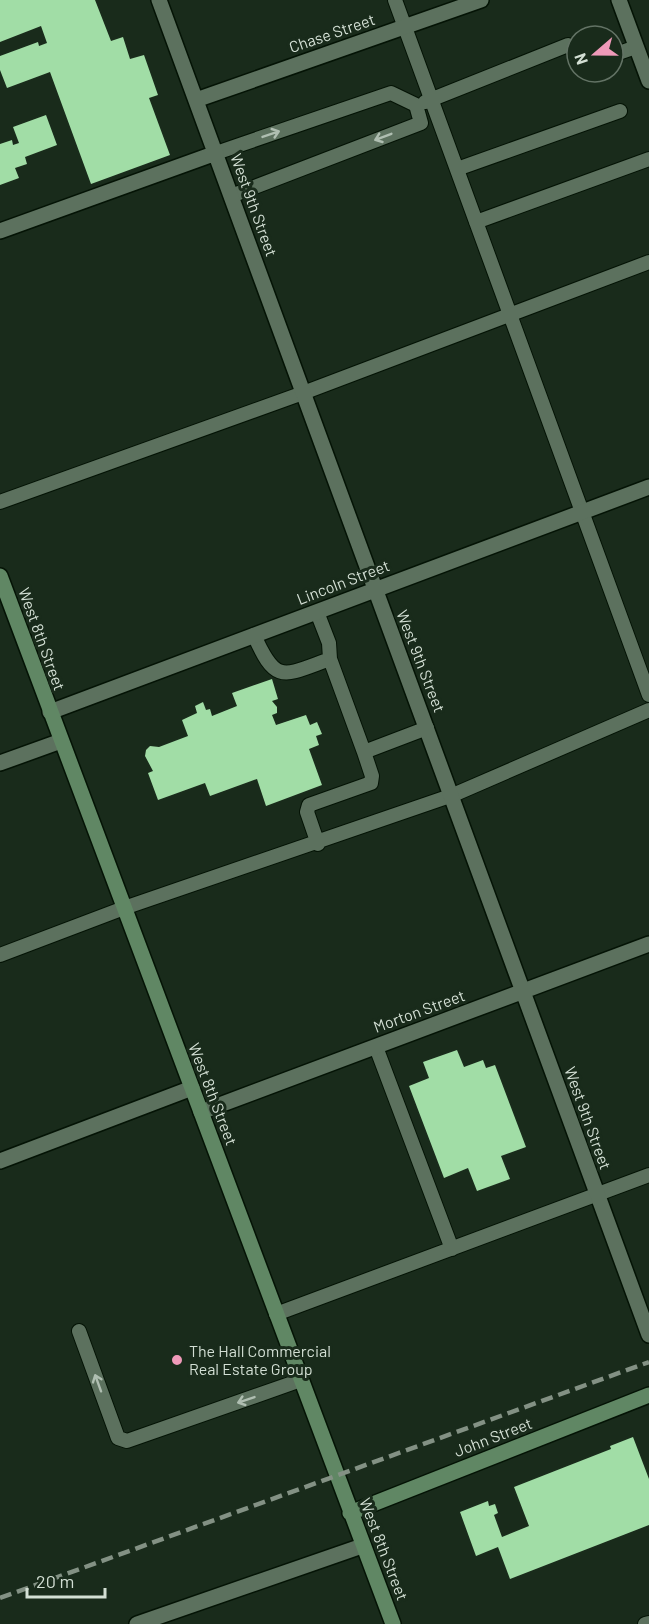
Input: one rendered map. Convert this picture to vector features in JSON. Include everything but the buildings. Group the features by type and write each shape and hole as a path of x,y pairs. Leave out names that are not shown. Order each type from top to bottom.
{"street":[{"name":"West 9th Street","path":"159,0 375,590 453,795 649,1335"},
{"name":"Chase Street","path":"196,100 481,0"},
{"path":"619,0 649,81"},
{"path":"0,231 216,153"},
{"name":"Lincoln Street","path":"50,712 649,487"},
{"name":"West 8th Street","path":"0,576 393,1624"},
{"path":"0,763 61,741"},
{"name":"Morton Street","path":"201,1112 649,944"},
{"path":"0,1161 192,1088"},
{"name":"John Street","path":"350,1513 649,1395"},
{"path":"137,1624 362,1546"}],"lane":[{"path":"395,0 649,695"},
{"path":"216,153 391,93 416,105 565,46"},
{"path":"625,51 636,47"},
{"path":"231,195 421,123 416,105"},
{"path":"457,169 620,111"},
{"path":"476,222 649,159"},
{"path":"0,502 303,393 649,262"},
{"path":"317,612 329,643 330,659 372,776 370,783 309,805 307,812 318,844"},
{"path":"254,635 266,663 282,674 292,673 330,659"},
{"path":"0,954 124,908 318,844 453,795 649,710"},
{"path":"364,752 427,728"},
{"path":"376,1047 452,1249"},
{"path":"276,1314 649,1175"},
{"path":"79,1331 118,1438 127,1442 301,1380"}],"railway":[{"path":"0,1598 649,1362"}],"place":[{"name":"The Hall Commercial Real Estate Group","path":"177,1360"}]}
